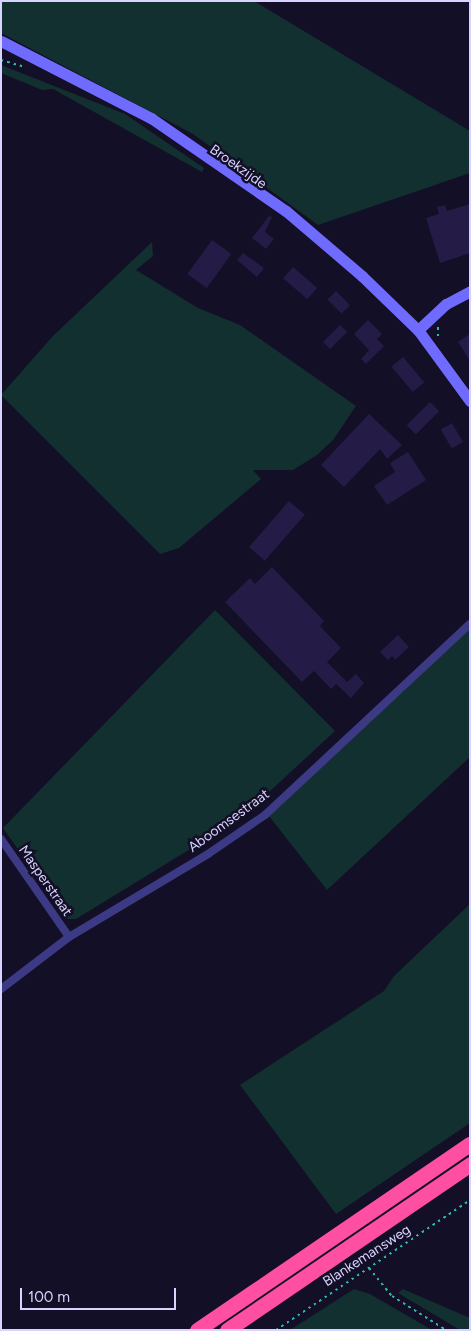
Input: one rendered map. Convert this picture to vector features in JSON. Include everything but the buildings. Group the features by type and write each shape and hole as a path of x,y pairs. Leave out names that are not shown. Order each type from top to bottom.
{"highway":[{"path":"197,1330 470,1144"},
{"path":"227,1330 470,1164"}],"street":[{"name":"Broekzijde","path":"1,41 151,118 232,171 333,250 418,330 470,401"},
{"path":"418,330 446,304 470,291"},
{"name":"Aboomsestraat","path":"1,989 69,937 208,854 265,814 470,624"},
{"name":"Masperstraat","path":"1,839 69,937"}],"path":[{"path":"1,60 35,69"},
{"name":"Blankemansweg","path":"276,1330 470,1200"},
{"path":"369,1268 392,1296 446,1330"}],"green space":[{"path":"1,1 254,1 470,131 470,173 318,225 193,134 1,33"},
{"path":"1,65 125,114 204,168 202,172 53,89 42,90 1,73"},
{"path":"152,242 153,256 136,270 198,308 240,325 356,406 333,440 317,455 293,470 253,470 261,479 179,548 160,554 1,395 52,337"},
{"path":"215,610 335,731 241,818 76,919 67,919 3,828"},
{"path":"470,628 470,757 327,890 269,816"},
{"path":"470,904 470,1123 336,1214 240,1085 384,991 394,976"},
{"path":"354,1289 370,1294 432,1330 290,1330"},
{"path":"403,1289 470,1318 470,1330 460,1330 398,1293"}]}
